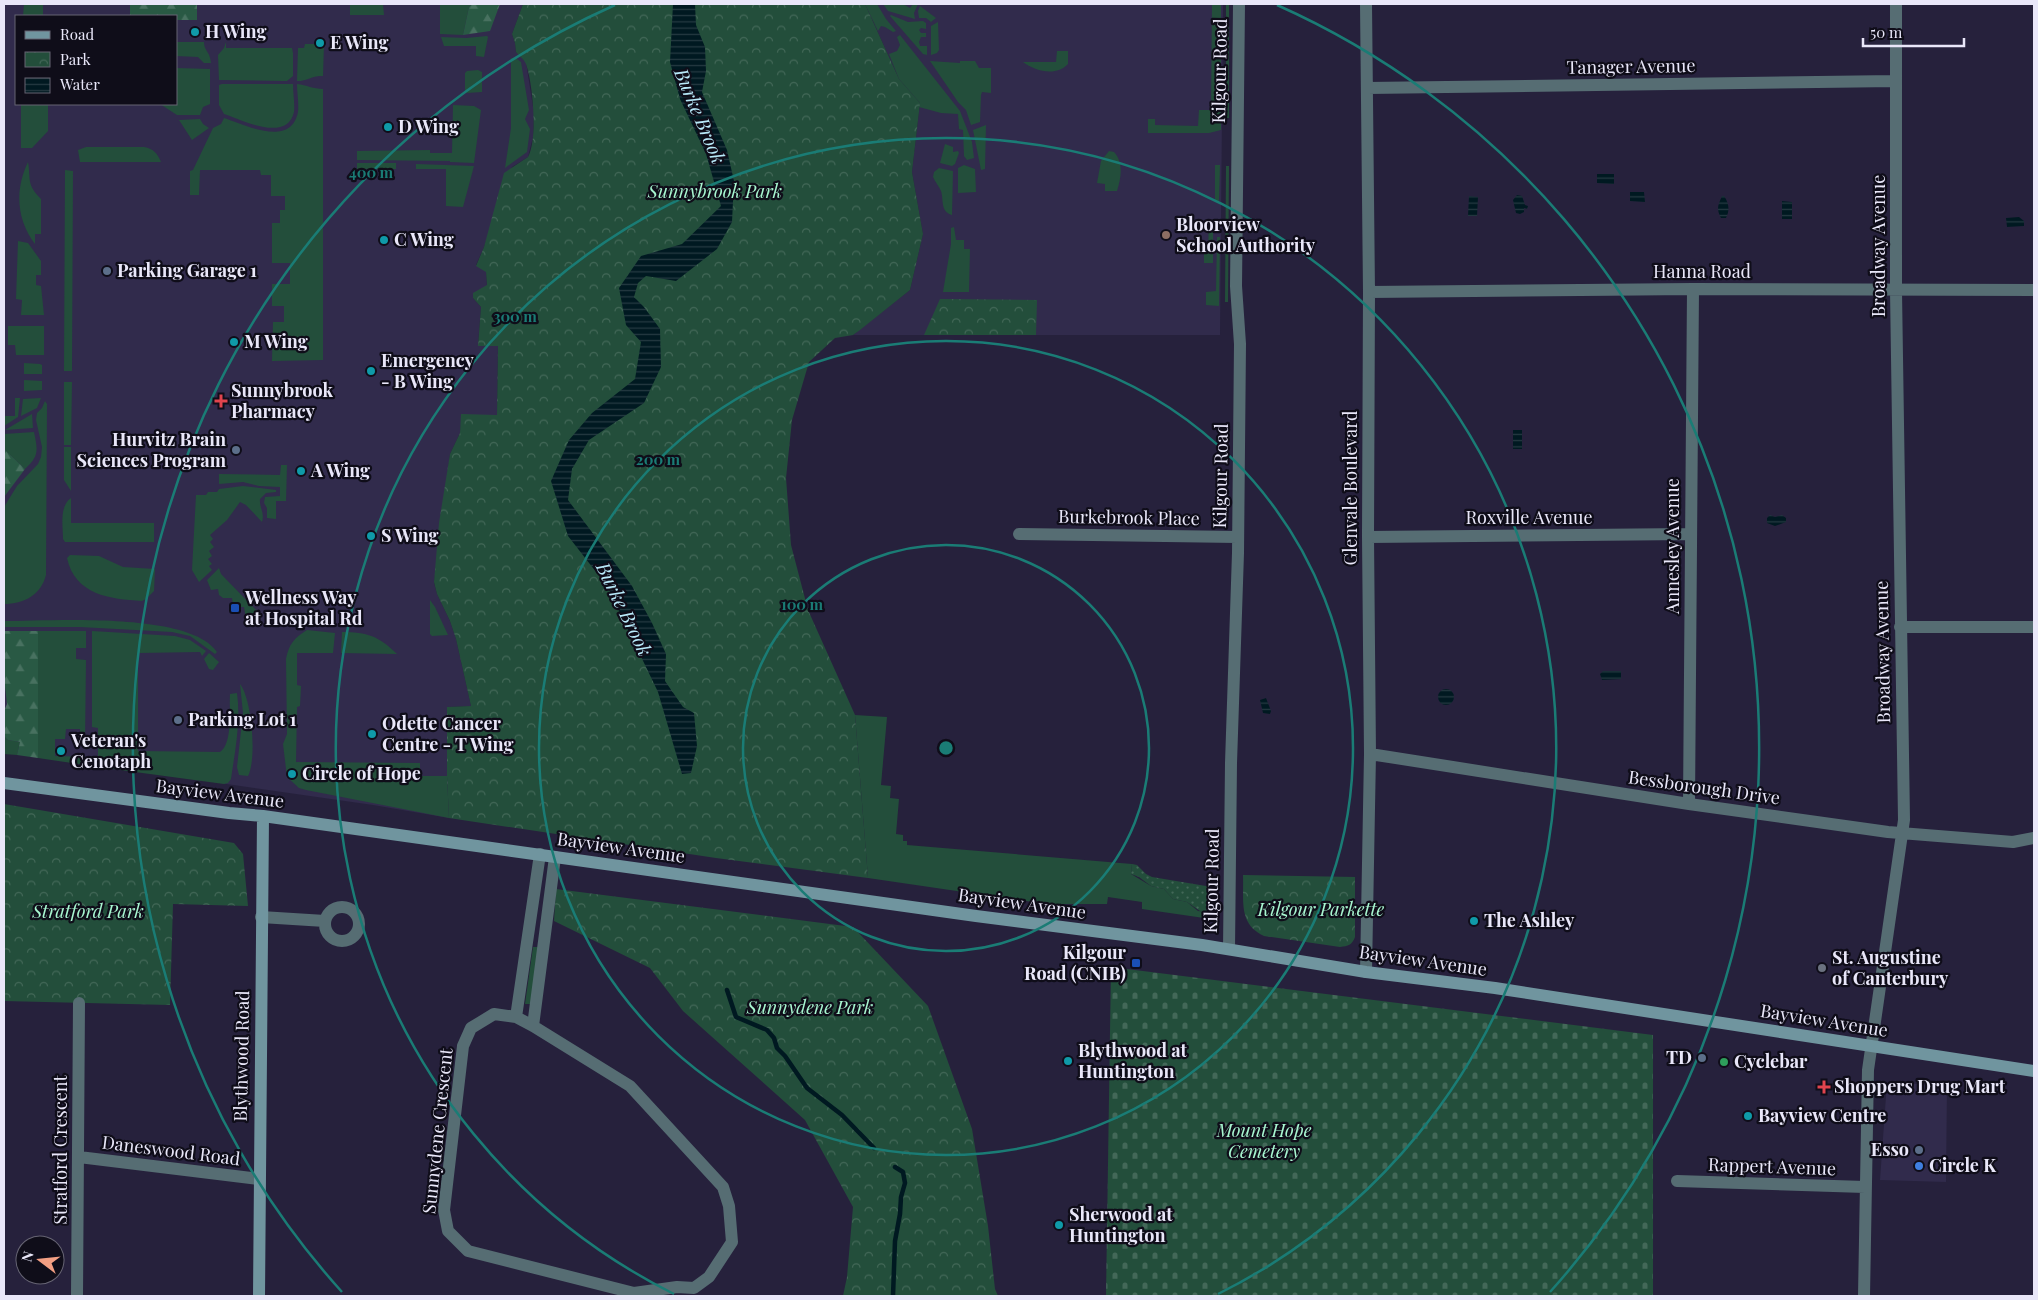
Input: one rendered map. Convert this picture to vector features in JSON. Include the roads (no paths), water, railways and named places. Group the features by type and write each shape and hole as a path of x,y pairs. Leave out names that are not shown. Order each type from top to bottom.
{"main road":[{"name":"Bayview Avenue","path":"4,783 263,816 1229,949 1366,972 1495,988 2034,1071"},
{"name":"Blythwood Road","path":"258,1296 263,816"}],"street":[{"name":"Kilgour Road","path":"1229,949 1231,763 1238,537 1240,344 1236,286 1239,4"},
{"name":"Glenvale Boulevard","path":"1366,4 1370,754 1366,972"},
{"name":"Broadway Avenue","path":"1864,1296 1868,1070 1904,820 1896,291 1896,4"},
{"name":"Tanager Avenue","path":"1367,88 1895,81"},
{"name":"Hanna Road","path":"1369,292 1693,289 2034,290"},
{"name":"Annesley Avenue","path":"1689,804 1693,289"},
{"name":"Burkebrook Place","path":"1019,534 1238,537"},
{"name":"Roxville Avenue","path":"1368,537 1690,534"},
{"path":"1900,627 2034,627"},
{"name":"Bessborough Drive","path":"1370,754 1689,804 1903,834 2013,842 2034,838"},
{"path":"516,1017 540,854"},
{"path":"533,1026 555,857"},
{"path":"261,917 325,921"},
{"path":"529,930 546,933"},
{"name":"Stratford Crescent","path":"77,1296 79,1004"},
{"name":"Sunnydene Crescent","path":"494,1014 516,1017 630,1086 723,1187 729,1206 732,1242 709,1277 694,1288 678,1287 634,1294 468,1251 448,1232 444,1210 463,1046 471,1028 494,1014"},
{"name":"Daneswood Road","path":"79,1157 259,1179"},
{"name":"Rappert Avenue","path":"1677,1182 1865,1187"}],"water":[{"path":"673,4 695,4 696,25 705,47 706,71 702,92 727,150 734,181 732,222 717,249 676,281 646,276 638,283 634,297 660,329 661,367 644,403 589,440 572,469 568,500 632,586 666,654 665,681 683,707 694,713 697,746 691,773 682,774 658,692 607,586 568,536 551,481 569,440 592,413 635,379 641,342 626,325 619,288 641,256 682,244 721,206 706,154 680,99 670,62"},
{"path":"1597,174 1614,174 1614,184 1597,183"},
{"path":"1630,192 1644,192 1645,202 1630,201"},
{"path":"1517,195 1522,196 1525,205 1528,206 1520,214 1516,213 1513,200"},
{"path":"1469,196 1478,197 1477,216 1468,216"},
{"path":"1722,196 1724,196 1728,204 1726,218 1721,218 1718,212"},
{"path":"1782,201 1792,202 1792,219 1782,219"},
{"path":"2019,217 2024,221 2024,226 2007,227 2006,218"},
{"path":"1513,430 1522,430 1522,449 1513,449"},
{"path":"1770,515 1775,517 1782,515 1786,518 1786,522 1775,526 1767,523 1767,518"},
{"path":"1603,671 1621,671 1621,679 1602,680 1600,674"},
{"path":"1443,689 1449,689 1454,694 1452,703 1443,705 1438,700 1438,694"},
{"path":"1266,698 1271,711 1270,714 1263,713 1260,700"}],"waterway":[{"name":"Burke Brook","path":"727,990 736,1017 767,1030 774,1038 777,1048 785,1056 807,1088 842,1115 874,1148"},
{"name":"Burke Brook","path":"893,1296 895,1241 901,1197 905,1183 903,1172 895,1167"}],"place":[{"name":"H Wing","path":"195,32"},
{"name":"E Wing","path":"320,43"},
{"name":"D Wing","path":"388,127"},
{"name":"Bloorview School Authority","path":"1166,235"},
{"name":"C Wing","path":"384,240"},
{"name":"Parking Garage 1","path":"107,271"},
{"name":"M Wing","path":"234,342"},
{"name":"Emergency - B Wing","path":"371,371"},
{"name":"Sunnybrook Pharmacy","path":"221,401"},
{"name":"Hurvitz Brain Sciences Program","path":"236,450"},
{"name":"A Wing","path":"301,471"},
{"name":"S Wing","path":"371,536"},
{"name":"Wellness Way at Hospital Rd","path":"235,608"},
{"name":"Parking Lot 1","path":"178,720"},
{"name":"Odette Cancer Centre - T Wing","path":"372,734"},
{"name":"Veteran's Cenotaph","path":"61,751"},
{"name":"Circle of Hope","path":"292,774"},
{"name":"The Ashley","path":"1474,921"},
{"name":"Kilgour Road (CNIB)","path":"1136,963"},
{"name":"St. Augustine of Canterbury","path":"1822,968"},
{"name":"TD","path":"1702,1058"},
{"name":"Blythwood at Huntington","path":"1068,1061"},
{"name":"Cyclebar","path":"1724,1062"},
{"name":"Shoppers Drug Mart","path":"1824,1087"},
{"name":"Bayview Centre","path":"1748,1116"},
{"name":"Esso","path":"1919,1150"},
{"name":"Circle K","path":"1919,1166"},
{"name":"Sherwood at Huntington","path":"1059,1225"}],"park label":[{"name":"Sunnybrook Park","path":"715,192"},
{"name":"Kilgour Parkette","path":"1321,910"},
{"name":"Stratford Park","path":"88,912"},
{"name":"Sunnydene Park","path":"810,1008"},
{"name":"Mount Hope Cemetery","path":"1264,1141"}]}
